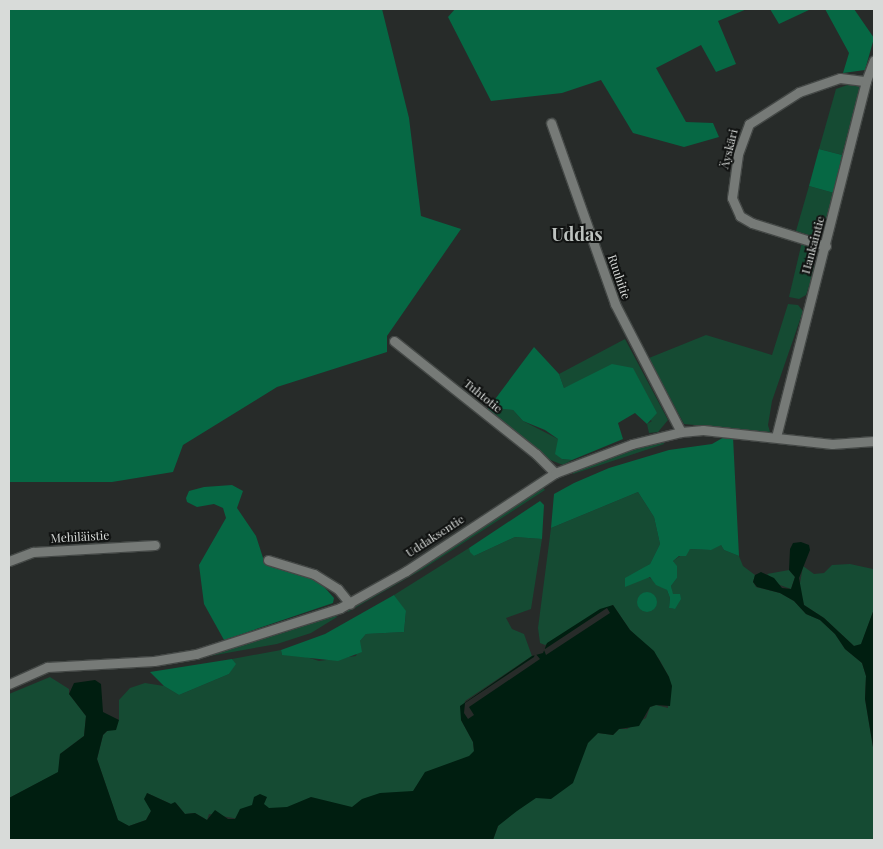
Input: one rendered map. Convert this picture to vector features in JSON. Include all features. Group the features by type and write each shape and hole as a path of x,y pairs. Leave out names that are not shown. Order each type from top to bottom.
{"street":[{"name":"Hankaintie","path":"776,437 826,246 866,81 874,60"},
{"name":"Äyskäri","path":"826,246 752,223 740,216 732,198 738,154 749,124 799,92 840,78 866,81"},
{"name":"Ruuhitie","path":"551,124 615,304 681,432"},
{"name":"Tuhtotie","path":"394,340 536,454 555,473"},
{"name":"Uddaksentie","path":"9,684 47,667 154,660 196,654 350,604 555,473 614,450 681,432 703,430 832,444 874,441"},
{"name":"Mehiläistie","path":"9,561 33,552 155,545"},
{"path":"268,560 314,574 338,589 350,604"}],"shaded area":[{"path":"853,83 859,87 859,91 842,155 819,149 836,89"},
{"path":"809,186 834,193 826,224 815,234 809,235 796,231"},
{"path":"802,242 810,248 815,268 806,295 799,299 789,297"},
{"path":"788,304 798,305 803,311 772,401 768,425 770,432 684,424 649,358 706,335 772,355"},
{"path":"625,339 668,420 658,432 649,433 647,424 652,421 588,378 564,388 559,374"},
{"path":"502,409 513,410 523,421 558,439 562,459 572,460 563,465 548,459 495,415"},
{"path":"663,440 664,444 573,474 572,471 597,461"},
{"path":"542,486 545,490 423,569 348,612 346,609 420,568"},
{"path":"638,492 654,517 660,544 650,564 640,571 667,590 670,598 669,608 675,609 671,586 677,578 677,567 673,561 690,549 710,550 716,545 721,545 724,550 739,556 743,566 755,575 753,582 756,587 780,593 794,601 806,614 820,620 835,634 845,649 862,663 866,676 865,699 874,753 874,840 493,840 502,815 598,733 613,735 619,729 627,729 646,718 650,707 656,705 668,708 669,677 659,659 630,630 613,605 545,645 540,643 538,628 551,528"},
{"path":"515,537 542,539 531,609 506,618 512,629 524,634 532,656 465,701 461,720 473,742 475,761 389,806 239,819 209,814 207,820 195,813 185,814 176,803 171,804 147,793 151,811 146,820 129,826 118,821 97,759 103,735 119,720 119,700 130,688 145,683 164,686 179,695 229,674 235,664 232,659 281,650 282,655 300,655 319,661 356,656 360,641 366,634 404,632 406,612 394,595 469,548 474,556"},
{"path":"801,542 809,545 810,550 799,578 804,605 824,618 854,646 861,644 874,609 874,753 865,699 866,676 862,663 845,649 835,634 820,620 806,614 794,601 780,593 757,587 753,582 755,575 761,572 774,578 782,588 791,589 795,577 789,570 790,549 793,543"},
{"path":"850,564 873,569 874,582 874,609 861,645 854,646 824,618 804,605 799,589 803,566 814,574 824,573 832,565"},
{"path":"789,570 795,577 791,589 777,584 767,574"},
{"path":"613,605 630,630 654,651 669,677 672,686 670,706 656,705 650,707 639,726 619,729 613,735 598,733 588,743 573,783 551,799 536,798 517,811 498,826 493,840 9,840 9,798 58,772 60,754 84,736 86,716 69,694 74,683 95,680 101,684 103,712 119,720 116,730 107,731 103,735 97,759 118,820 129,826 146,820 151,811 144,799 147,793 171,804 175,802 185,814 195,813 207,820 215,810 228,819 235,819 240,809 252,805 254,797 260,794 267,797 264,804 269,808 287,807 311,797 352,807 362,799 380,793 413,791 425,772 469,756 474,751 473,742 461,720 460,706 532,656 543,653 547,643 600,609"},
{"path":"335,613 337,617 311,633 277,644 193,659 286,632"},
{"path":"50,677 69,689 69,694 86,716 84,736 60,754 59,772 9,798 9,694"}],"green space":[{"path":"9,9 382,9 409,118 421,216 461,229 387,336 387,352 277,387 183,445 173,472 112,482 9,482"},
{"path":"455,9 747,9 718,21 736,64 716,72 701,45 656,68 686,122 713,123 719,137 684,147 633,133 601,80 562,93 491,101 448,17"},
{"path":"770,9 811,9 779,24"},
{"path":"825,9 854,9 874,38 865,70 843,73 849,53"},
{"path":"819,149 842,155 834,193 809,186"},
{"path":"534,347 559,374 564,388 612,364 633,368 657,413 647,424 635,413 618,423 623,439 572,460 562,459 555,454 558,439 545,430 523,421 513,410 502,409 495,415 487,410"},
{"path":"726,436 733,437 739,556 724,550 721,545 711,550 690,549 686,556 679,556 673,561 677,566 677,578 671,586 673,594 680,594 681,599 675,609 669,608 670,598 667,590 656,585 650,577 625,587 625,578 650,564 660,544 654,517 638,492 551,528 554,494 574,483 609,468 669,450 712,444"},
{"path":"232,485 243,491 237,508 256,536 265,564 318,580 334,598 333,603 224,640 204,604 199,565 226,518 223,508 214,504 197,507 187,502 186,498 189,491 204,487"},
{"path":"540,501 544,505 542,539 515,537 474,556 470,552 469,548"},
{"path":"647,592 654,595 657,602 654,609 647,612 640,609 637,602 640,595"},
{"path":"394,595 406,611 404,632 366,634 360,641 362,652 338,661 282,655 281,650 325,634"},
{"path":"232,659 236,664 229,674 179,695 164,686 150,672"}],"pier":[{"path":"607,608 610,613 546,655 542,645 545,649"},
{"path":"535,653 540,659 469,707 474,715 468,719 464,713 465,703 534,657"}],"district":[{"name":"Uddas","path":"577,234"}]}
